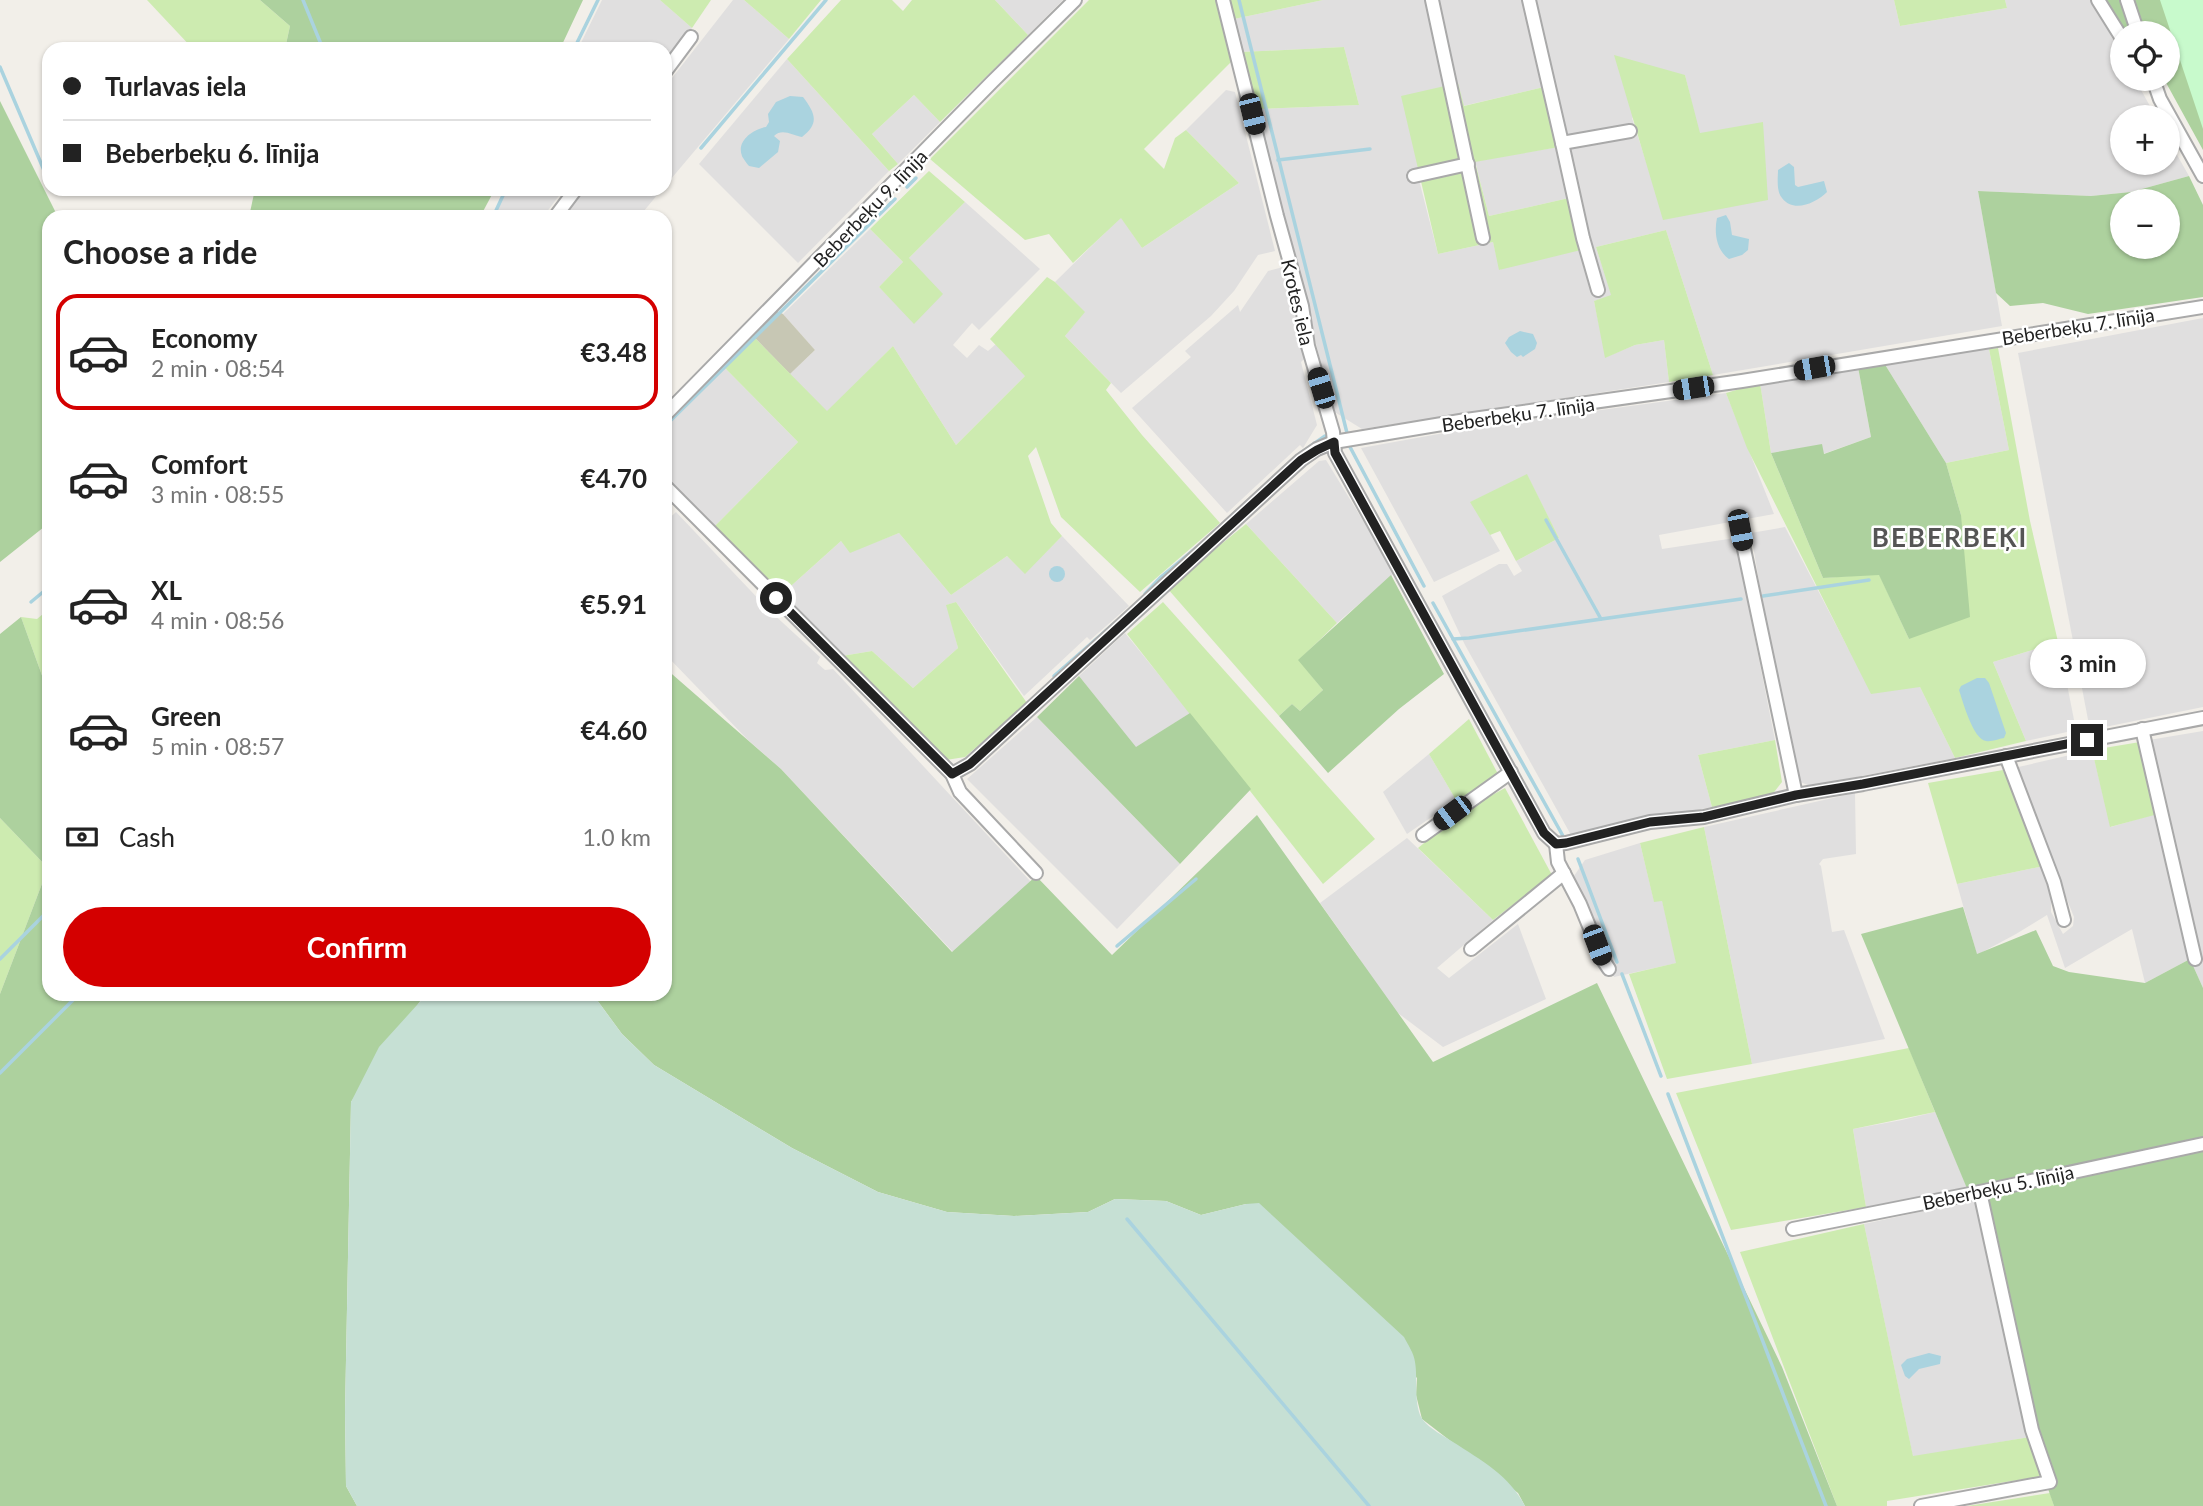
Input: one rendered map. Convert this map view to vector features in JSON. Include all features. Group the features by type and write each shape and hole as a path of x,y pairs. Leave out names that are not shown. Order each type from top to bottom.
{"street":[{"name":"Beberbeķu 9. līnija","path":"672,408 1075,0"},
{"name":"Krotes iela","path":"1223,0 1302,306 1308,345 1333,432 1335,453 1544,833 1556,844"},
{"path":"1432,0 1483,238"},
{"path":"1529,0 1583,238 1598,290"},
{"path":"2098,0 2111,21"},
{"path":"2127,0 2134,21"},
{"path":"672,63 691,37"},
{"path":"2155,91 2203,176"},
{"path":"2158,91 2160,99"},
{"path":"1562,143 1630,131"},
{"path":"1414,176 1468,164"},
{"name":"Beberbeķu 7. līnija","path":"952,774 970,764 1301,460 1334,442 1729,383 2203,307"},
{"path":"672,493 952,774 960,792 1036,873"},
{"path":"1740,530 1796,795"},
{"path":"1609,969 1557,857 1556,844 1650,822 1704,817 1796,795 2203,718"},
{"path":"2142,729 2195,959"},
{"path":"2006,756 2054,882 2064,920"},
{"path":"1423,835 1510,772"},
{"path":"1471,949 1564,873"},
{"name":"Beberbeķu 5. līnija","path":"1793,1229 2203,1144"},
{"path":"1921,1506 1983,1500 2050,1482 2032,1430 1980,1192"}],"shaded area":[{"path":"602,0 660,0 692,28 672,54 672,42 581,42"},
{"path":"733,0 744,0 789,39 672,178 672,78"},
{"path":"995,0 1063,0 1028,35"},
{"path":"1323,0 1894,0 1900,26 2007,8 2005,0 2091,0 2110,34 2110,91 2142,91 2149,105 2110,105 2110,175 2180,175 2180,160 2189,176 2142,189 2110,189 2110,194 2091,196 1978,191 2002,326 1713,375 1666,230 1596,247 1612,296 1594,301 1606,357 1635,345 1664,340 1669,382 1362,429 1333,411 1257,109 1359,105 1344,47 1242,52 1234,19","holes":["1685,75 1699,133 1652,180 1632,118","1458,83 1463,106 1544,87 1558,147 1475,161 1489,216 1569,198 1500,270 1493,242 1438,254 1420,184 1418,169"]},
{"path":"787,59 889,171 798,263 699,164"},
{"path":"1226,90 1235,92 1275,251 1258,255 1234,291 1211,316 1121,393 1065,336 1084,312 1055,282 1121,217 1142,248 1239,183 1186,130"},
{"path":"914,95 940,122 898,164 872,134"},
{"path":"504,196 559,196 548,210 496,210"},
{"path":"580,196 656,196 645,210 568,210"},
{"path":"965,202 1040,269 979,330 972,323 953,345 967,358 979,345 988,351 996,344 1026,375 956,445 893,346 827,412 790,374 815,350 783,314 870,229 903,262 879,287 915,323 909,258"},
{"path":"1287,266 1306,357 1301,362 1317,425 1303,448 1300,445 1227,513 1132,408 1191,357 1185,351 1238,305 1240,312 1268,271"},
{"path":"777,311 783,314 815,350 790,374 752,335"},
{"path":"2203,318 2203,707 2090,730 2018,353"},
{"path":"1989,349 2009,450 1946,463 1884,363"},
{"path":"722,365 798,442 712,529 672,489 672,415"},
{"path":"1858,367 1871,437 1823,454 1821,445 1771,453 1760,383"},
{"path":"1726,393 1774,514 1659,535 1662,549 1735,538 1775,740 1698,755 1712,807 1571,835 1465,645 1442,596 1499,564 1507,564 1514,576 1522,571 1516,561 1559,538 1527,475 1471,502 1500,551 1434,582 1361,448 1483,426"},
{"path":"1326,460 1397,571 1337,623 1246,524 1319,461"},
{"path":"676,512 770,611 820,657 817,663 825,670 833,669 1031,882 953,952 781,769 748,740 672,661 672,516"},
{"path":"1785,527 1848,648 1920,687 1955,758 1810,786 1798,781 1751,533"},
{"path":"899,533 951,595 1007,556 1025,573 1062,536 1129,606 1090,640 1087,637 1024,696 956,602 947,605 958,648 913,688 872,651 842,656 782,594 841,541 850,552"},
{"path":"1125,633 1190,713 1136,748 1079,676"},
{"path":"2042,647 2062,659 2076,730 2026,741 1993,662"},
{"path":"1037,717 1180,864 1117,929 967,779"},
{"path":"2203,731 2203,988 2190,959 2145,983 2132,929 2065,968 2047,915 1977,955 1957,884 2044,866 2051,882 2051,912 2063,934 2073,926 2074,917 2014,768 2092,750 2111,827 2165,811 2149,740"},
{"path":"1429,754 1456,800 1407,834 1383,792"},
{"path":"1855,793 1856,854 1823,859 1819,864 1832,932 1844,930 1885,1039 1752,1064 1704,827"},
{"path":"1407,838 1493,920 1437,968 1449,978 1518,924 1546,999 1443,1047 1390,1007 1320,903"},
{"path":"1640,843 1654,901 1662,900 1677,963 1614,977 1574,876 1585,860"},
{"path":"421,1001 598,1001 622,1034 654,1065 792,1148 878,1192 947,1212 1014,1216 1088,1212 1115,1199 1166,1201 1201,1215 1259,1203 1404,1337 1414,1359 1417,1400 1423,1420 1503,1477 1525,1506 357,1506 346,1486 351,1102 379,1047"},
{"path":"1935,1112 1967,1187 1866,1207 1853,1129"},
{"path":"1975,1200 1986,1232 2030,1437 1913,1457 1864,1224"}],"green space":[{"path":"147,0 260,0 290,26 287,42 186,42"},
{"path":"260,0 583,0 563,42 287,42 290,26"},
{"path":"660,0 711,0 692,28"},
{"path":"744,0 821,0 789,39"},
{"path":"841,0 892,0 903,11 912,0 995,0 1028,35 940,122 914,95 872,134 898,164 889,171 787,59"},
{"path":"1089,0 1217,0 1233,60 1144,149 1164,169 1175,138 1186,130 1239,183 1142,248 1121,218 1073,263 1049,234 1025,240 930,159"},
{"path":"1228,0 1323,0 1234,19"},
{"path":"1894,0 2005,0 2007,8 1900,26"},
{"path":"2098,0 2203,0 2203,150 2171,91 2180,91 2180,21 2114,21"},
{"path":"2160,0 2203,0 2203,129 2180,60 2180,21 2167,21"},
{"path":"1344,47 1359,105 1257,109 1242,52"},
{"path":"1614,55 1685,75 1700,133 1763,122 1768,200 1663,220"},
{"path":"1458,83 1464,106 1544,87 1559,147 1475,162 1489,216 1569,198 1581,250 1499,270 1493,242 1438,254 1401,96"},
{"path":"0,101 42,185 42,196 48,196 54,210 42,210 42,529 0,562"},
{"path":"929,171 965,202 909,258 943,294 914,324 879,287 903,262 870,229"},
{"path":"2189,176 2203,205 2203,297 2088,314 2043,303 2010,306 1996,293 1978,191 2091,196 2110,194 2110,259 2180,259 2180,189 2142,189"},
{"path":"254,196 491,196 484,210 250,210"},
{"path":"1666,230 1713,375 1669,382 1664,340 1635,345 1605,358 1594,301 1611,295 1596,247"},
{"path":"1047,277 1085,312 1065,336 1111,383 1106,390 1220,523 1140,592 1061,517 1036,447 1028,456 1051,523 1062,536 1025,574 1007,556 951,595 899,533 850,553 841,541 782,594 712,529 798,442 722,365 752,335 827,411 893,346 956,445 1025,376 990,339"},
{"path":"1998,348 2030,521 2062,659 2042,647 1993,662 2026,741 1955,758 1920,687 1871,694 1747,448 1726,393 1760,383 1771,453 1823,578 1879,574 1909,639 1961,515 1946,463 2009,450 1989,349"},
{"path":"1884,363 1946,463 1961,515 1970,617 1909,639 1879,575 1823,578 1771,453 1822,444 1824,454 1871,437 1858,367"},
{"path":"1527,474 1559,538 1516,561 1500,531 1490,535 1470,502"},
{"path":"1246,524 1337,623 1299,660 1323,690 1300,711 1292,704 1279,716 1167,588"},
{"path":"1391,575 1444,674 1399,709 1328,773 1279,716 1292,704 1300,711 1323,690 1298,660"},
{"path":"956,602 1027,703 965,757 946,760 842,656 872,651 913,688 958,648 946,605"},
{"path":"1163,602 1375,839 1323,884 1127,634"},
{"path":"42,615 42,676 21,617 37,619"},
{"path":"21,617 42,676 42,862 0,818 0,634"},
{"path":"672,674 781,769 952,952 1036,876 1112,955 1257,815 1433,1062 1597,983 1782,1367 1837,1506 1525,1506 1518,1493 1422,1419 1416,1395 1417,1378 1246,1204 1201,1215 1166,1201 1115,1199 1088,1212 1014,1216 947,1212 878,1192 792,1148 654,1065 622,1034 598,1001 672,1001"},
{"path":"1079,676 1136,747 1190,713 1251,789 1180,864 1037,717"},
{"path":"1469,719 1498,774 1459,803 1429,754"},
{"path":"1775,740 1782,782 1771,796 1712,807 1698,755"},
{"path":"2140,742 2158,814 2110,827 2092,750"},
{"path":"2003,770 2044,866 1957,884 1928,783"},
{"path":"1505,788 1552,875 1493,920 1418,848 1463,811"},
{"path":"0,818 42,862 42,884 0,994"},
{"path":"1704,827 1752,1064 1667,1079 1629,974 1676,963 1662,901 1654,902 1640,843"},
{"path":"42,884 42,1001 420,1001 351,1102 346,1486 357,1506 0,1506 0,994"},
{"path":"1963,907 1977,954 2036,930 2053,966 2069,972 2145,983 2190,959 2203,988 2203,1506 2054,1506 2030,1437 1986,1232 1861,934"},
{"path":"1909,1048 1935,1112 1853,1129 1866,1207 1731,1230 1676,1093"},
{"path":"1864,1224 1913,1456 2030,1437 2044,1476 1887,1501 1887,1506 1837,1506 1740,1252"},
{"path":"2050,1493 2054,1506 1967,1506"}],"water":[{"path":"790,96 803,97 813,113 811,127 802,137 784,132 777,134 774,136 780,141 778,152 759,168 749,166 742,157 741,145 751,133 766,127 769,122 768,114 776,102"},
{"path":"1789,163 1794,167 1795,185 1798,187 1824,181 1827,192 1805,205 1787,203 1779,192 1778,170"},
{"path":"1726,215 1732,235 1749,239 1748,250 1729,259 1721,251 1716,235 1717,218"},
{"path":"1520,331 1533,334 1537,343 1535,349 1523,357 1517,357 1505,343 1509,337"},
{"path":"1057,566 1063,568 1063,580 1057,582 1051,580 1049,574 1051,568"},
{"path":"1977,678 1985,678 1989,683 2006,733 2004,738 1988,741 1981,739 1969,719 1959,690 1961,686"},
{"path":"1929,1353 1941,1356 1940,1364 1919,1369 1909,1379 1905,1376 1901,1365 1907,1359"}],"waterway":[{"path":"303,0 320,42"},
{"path":"577,42 598,0"},
{"path":"701,148 826,0"},
{"path":"1239,0 1347,433"},
{"path":"0,67 42,166"},
{"path":"1278,160 1370,149"},
{"path":"907,187 916,178"},
{"path":"496,210 503,196"},
{"path":"672,419 895,199"},
{"path":"1298,455 1325,436"},
{"path":"1350,447 1424,586"},
{"path":"1546,520 1601,619"},
{"path":"1145,594 1196,548"},
{"path":"1763,596 1869,580"},
{"path":"31,602 42,593"},
{"path":"1453,639 1741,599"},
{"path":"1433,603 1563,836"},
{"path":"1054,676 1125,614"},
{"path":"1578,859 1617,962"},
{"path":"1117,946 1196,879"},
{"path":"0,959 42,917"},
{"path":"1622,974 1661,1076"},
{"path":"0,1073 72,1001"},
{"path":"1668,1094 1826,1506"},
{"path":"1127,1219 1369,1506"}],"district":[{"name":"BEBERBEĶI","path":"1950,537"}],"route":[{"path":"776,598 952,774 970,764 1301,460 1334,442 1335,453 1510,772 1544,833 1556,844 1650,822 1704,817 1796,795 2087,740"}]}
